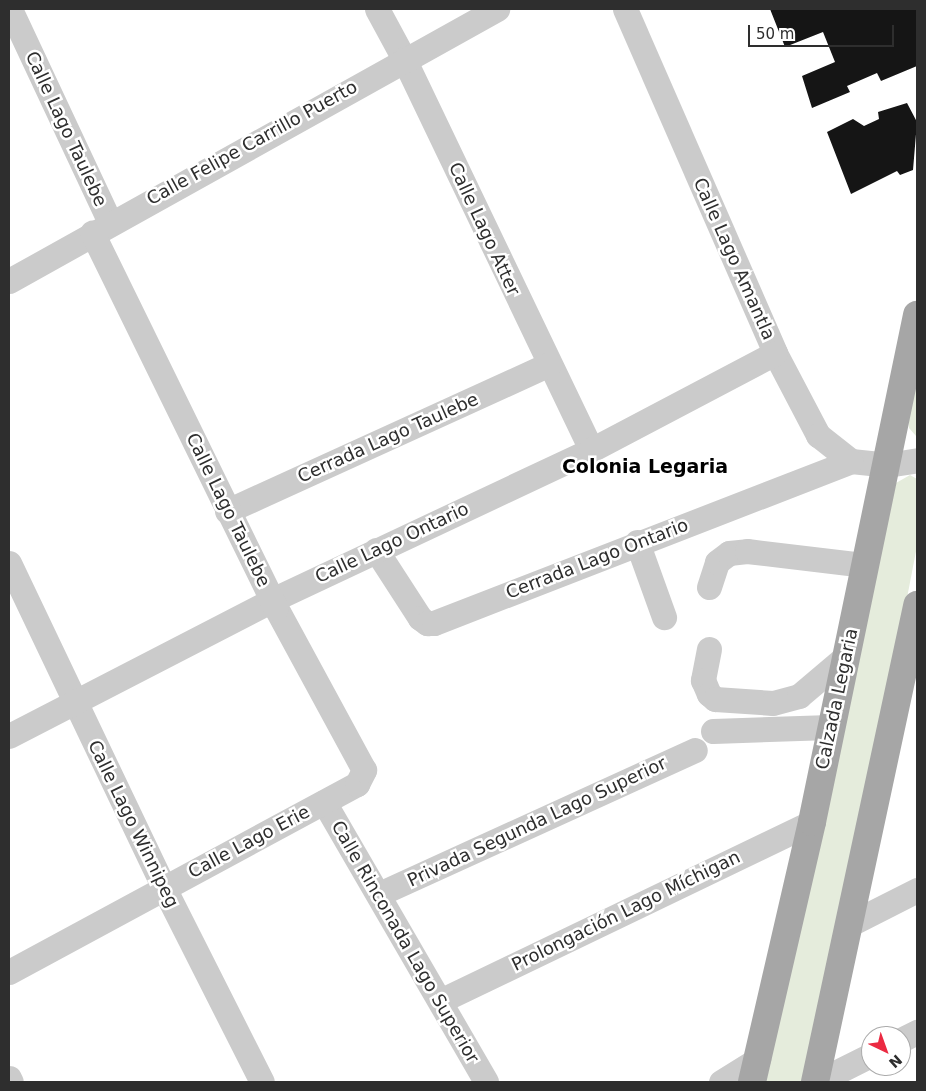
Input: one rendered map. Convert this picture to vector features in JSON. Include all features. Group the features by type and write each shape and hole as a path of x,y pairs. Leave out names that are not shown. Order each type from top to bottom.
{"main road":[{"name":"Calzada Legaria","path":"755,1071 812,822 830,727 887,465 917,315"},
{"path":"816,1082 917,605"}],"street":[{"name":"Calle Lago Taulebe","path":"10,9 101,228 227,511 272,600 358,755 364,770 357,784"},
{"name":"Calle Lago Atter","path":"377,9 404,59 548,364 591,450"},
{"name":"Calle Felipe Carrillo Puerto","path":"9,281 404,59 497,9"},
{"name":"Calle Lago Amantla","path":"625,9 775,353 818,435 851,461"},
{"name":"Calle Lago Ontario","path":"9,736 272,600 591,450 775,353"},
{"name":"Cerrada Lago Taulebe","path":"227,511 548,364"},
{"path":"851,461 887,465 917,460"},
{"name":"Cerrada Lago Ontario","path":"376,550 420,618 427,623 434,623 637,542 851,461"},
{"path":"637,542 664,616"},
{"path":"709,587 718,562 730,553 747,551 865,565"},
{"name":"Calle Lago Winnipeg","path":"9,563 164,888 262,1082"},
{"path":"709,649 704,680 709,694 715,699 772,704 799,696 845,657"},
{"path":"713,731 830,727"},
{"name":"Privada Segunda Lago Superior","path":"379,894 695,750"},
{"name":"Calle Lago Erie","path":"9,972 357,784"},
{"name":"Calle Rinconada Lago Superior","path":"324,802 379,894 486,1082"},
{"name":"Prolongación Lago Míchigan","path":"440,1001 812,822"},
{"path":"850,924 917,890"},
{"path":"816,1082 861,1060"},
{"path":"721,1082 755,1071"},
{"path":"9,1078 11,1082"}],"green space":[{"path":"917,365 916,436 909,428 907,406"},
{"path":"910,475 917,479 917,546 876,759 804,1082 766,1082 896,483"}],"building":[{"path":"770,9 917,9 917,66 881,81 877,73 847,86 850,92 812,108 802,76 835,62 823,32 785,47"},
{"path":"907,103 917,122 913,170 900,175 897,171 851,194 827,132 853,119 864,126 879,119 878,112"}],"district":[{"name":"Colonia Legaria","path":"645,467"}]}
